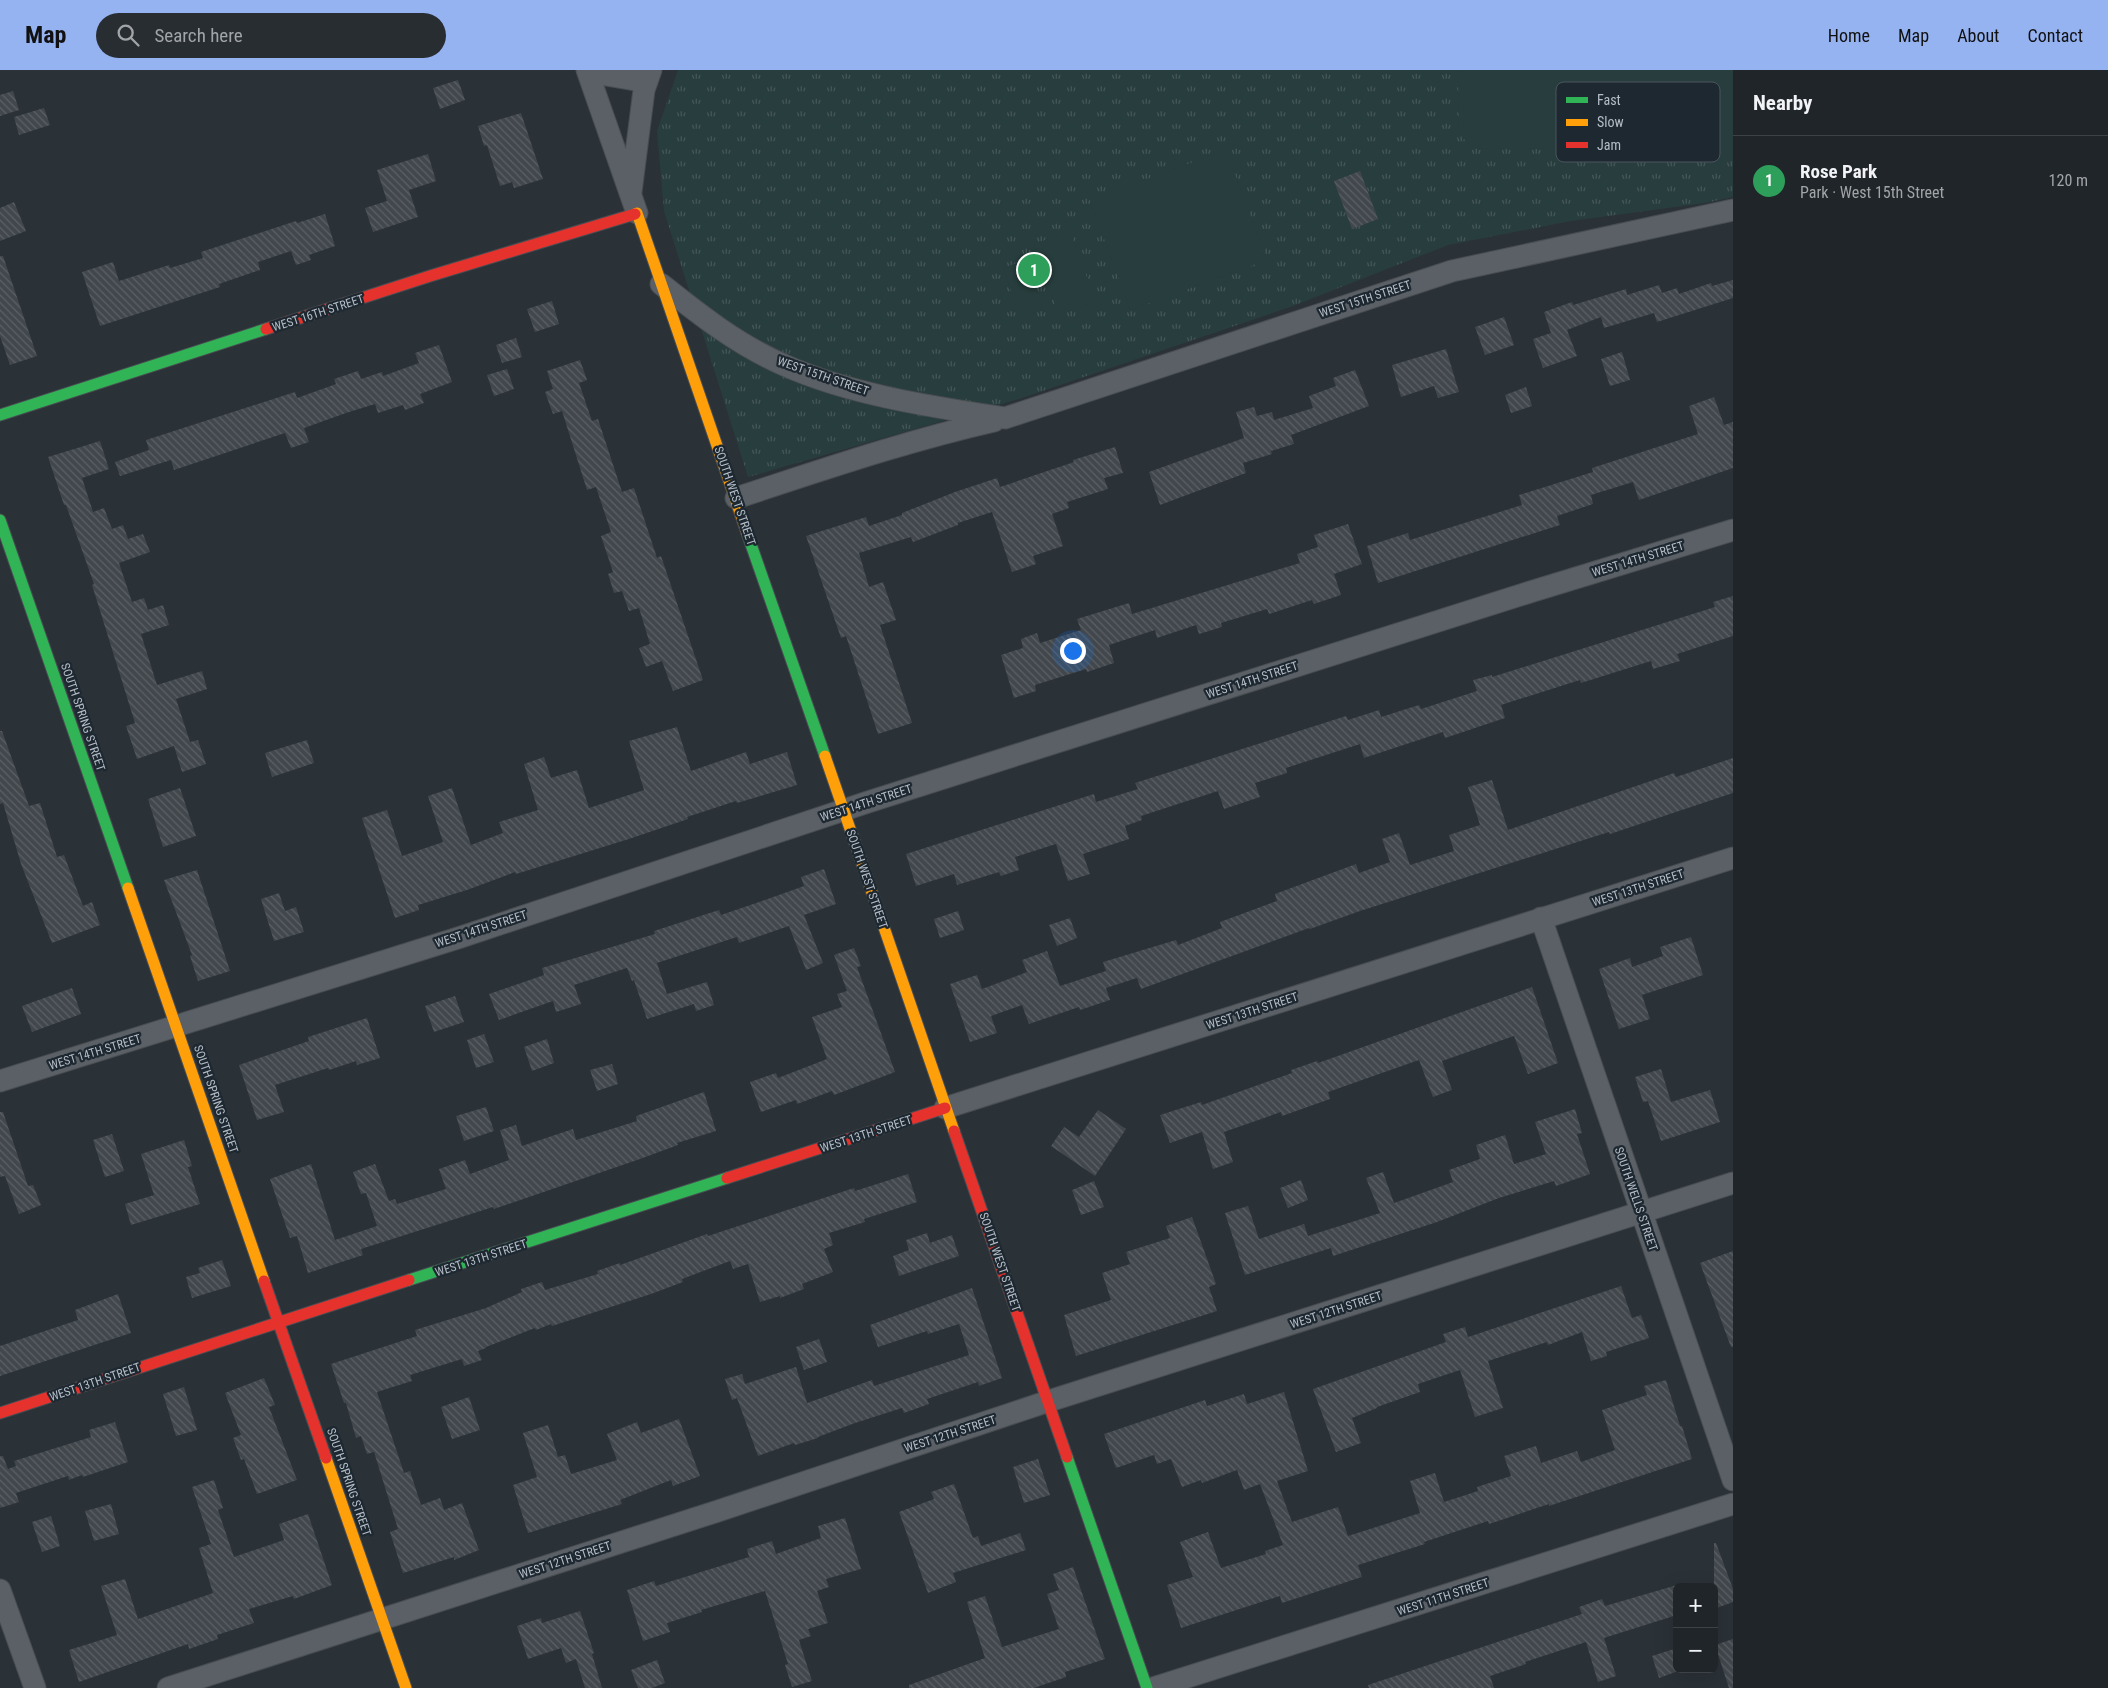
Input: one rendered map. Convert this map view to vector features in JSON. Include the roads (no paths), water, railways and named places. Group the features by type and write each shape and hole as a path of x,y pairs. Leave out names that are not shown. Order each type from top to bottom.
{"street":[{"name":"SOUTH WEST STREET","path":"586,70 736,498 1147,1688"},
{"path":"594,70 600,74 649,76 643,100 633,204"},
{"name":"WEST 16TH STREET","path":"0,415 440,273 633,204"},
{"name":"WEST 15TH STREET","path":"736,498 918,440 1005,418 1452,271 1733,210"},
{"name":"WEST 15TH STREET","path":"661,284 714,326 784,366 853,389 931,406 1005,418"},
{"name":"SOUTH SPRING STREET","path":"0,520 406,1688"},
{"name":"WEST 14TH STREET","path":"0,1081 458,938 843,810 1429,624 1733,530"},
{"name":"WEST 13TH STREET","path":"0,1413 946,1108 1733,858"},
{"name":"SOUTH WELLS STREET","path":"1541,918 1640,1213 1733,1480"},
{"name":"WEST 12TH STREET","path":"168,1688 1049,1401 1733,1183"},
{"name":"WEST 11TH STREET","path":"1153,1688 1733,1504"},
{"path":"0,1590 34,1688"}],"place":[{"name":"Rose Park","path":"1034,270"}]}
